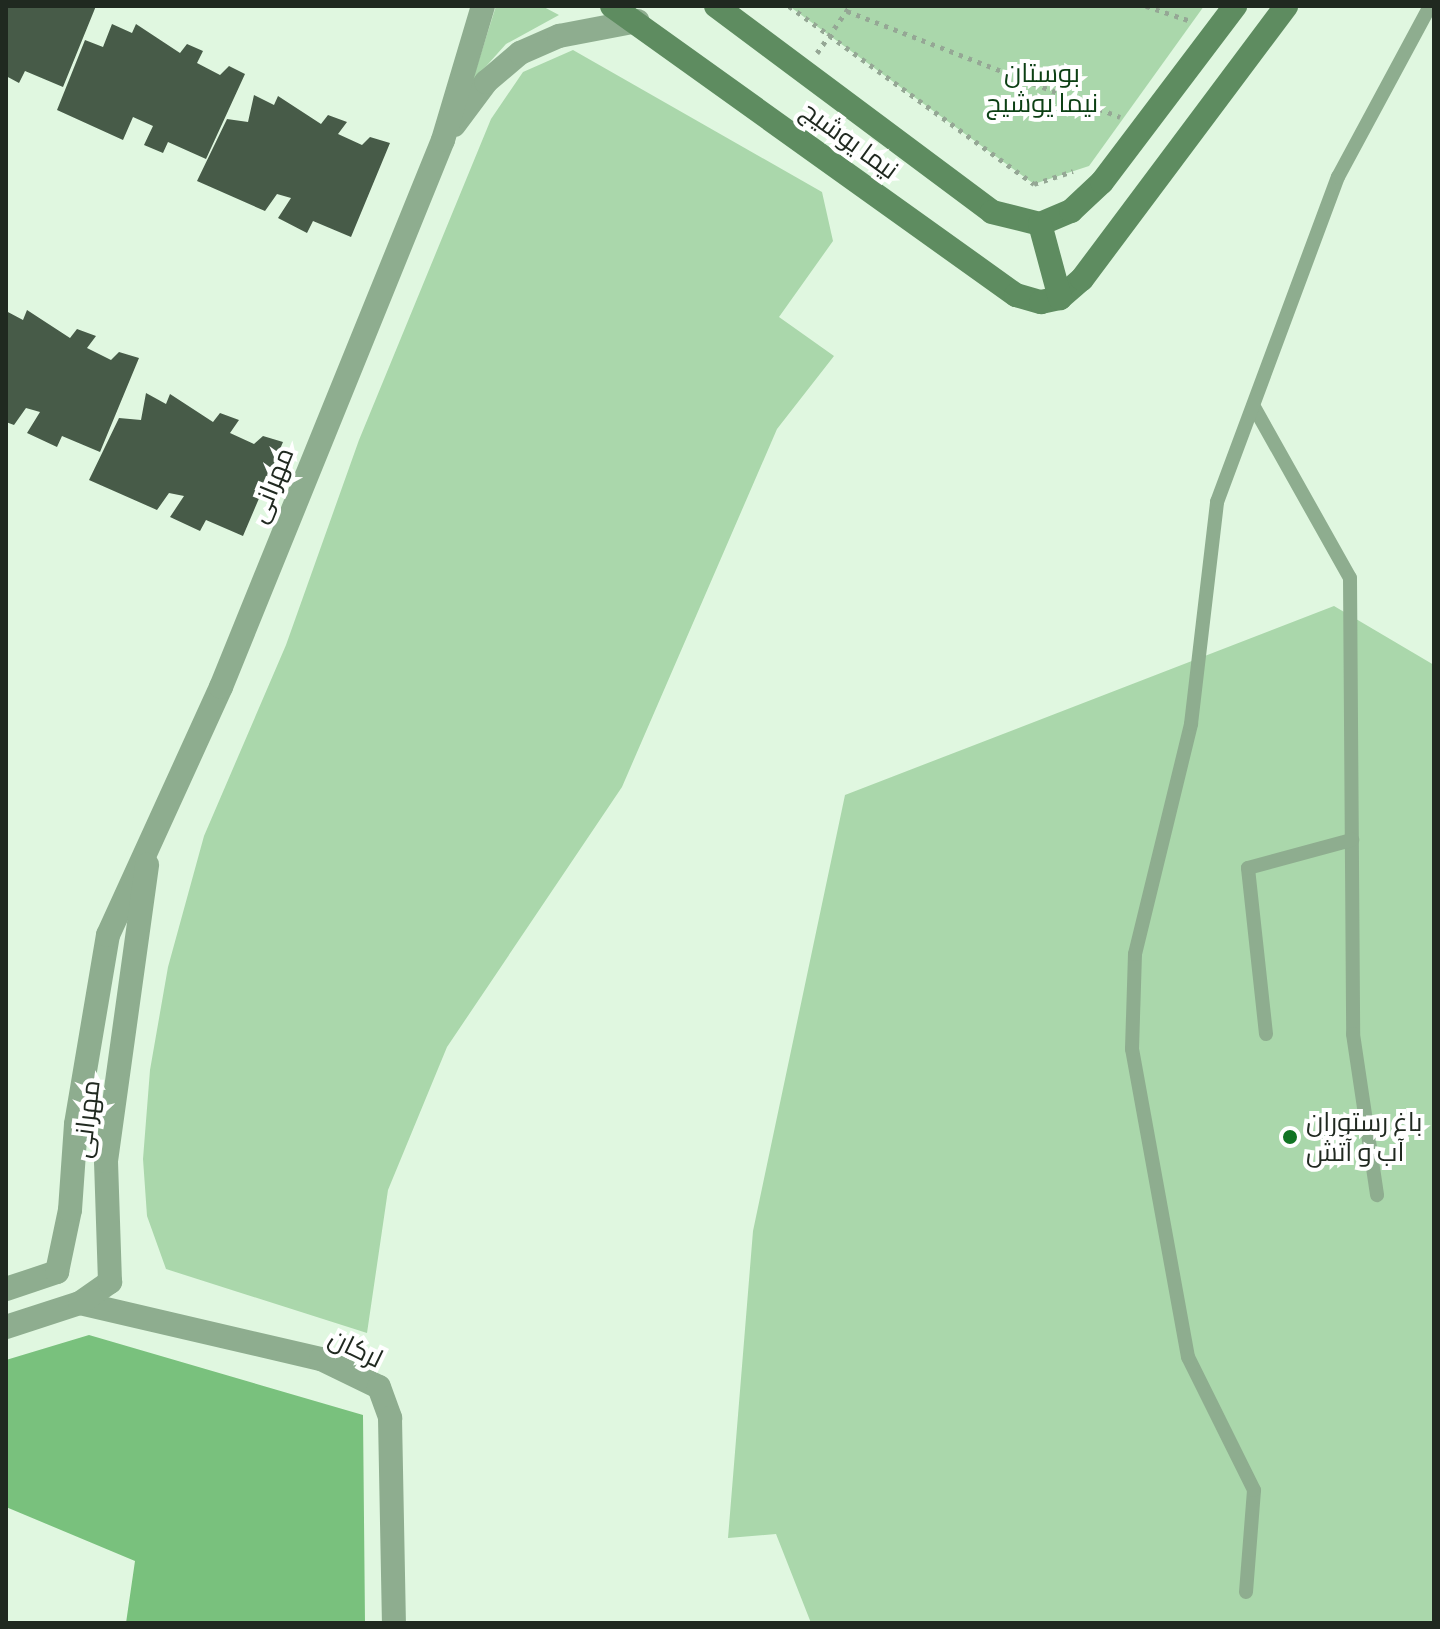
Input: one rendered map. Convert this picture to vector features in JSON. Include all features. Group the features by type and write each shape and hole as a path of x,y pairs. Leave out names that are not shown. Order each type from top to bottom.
{"street":[{"path":"443,140 483,6"},
{"name":"نیما یوشیج","path":"612,6 638,21 1016,295 1041,302 1060,298"},
{"name":"نیما یوشیج","path":"716,6 992,212 1040,224"},
{"path":"1235,6 1102,182 1071,211 1040,224 1060,298 1082,279 1286,6"},
{"path":"443,140 486,82 520,53 559,36 638,21"},
{"name":"مهرانی","path":"6,1289 57,1272 70,1210 76,1124 108,935 221,687 443,140"},
{"name":"مهرانی","path":"6,1327 80,1303 110,1282 106,1161 141,935 148,851"},
{"name":"لرکان","path":"80,1303 321,1359 379,1387 390,1418 394,1623"}],"lane":[{"path":"1246,1592 1254,1490 1188,1357 1132,1049 1135,954 1191,724 1217,502 1338,177 1430,6"},
{"path":"1254,407 1350,578 1353,1034 1377,1195"},
{"path":"1266,1034 1248,868 1352,840"}],"path":[{"path":"789,6 1034,184 1089,166"},
{"path":"1146,6 1193,21"},
{"path":"802,73 849,8 1121,117"},
{"path":"1184,33 1198,14"},
{"path":"1113,129 1130,105"}],"green space":[{"path":"496,6 542,6 559,15 506,44 472,82"},
{"name":"بوستان نیما یوشیج","path":"789,6 1204,6 1089,166 1034,184"},
{"path":"573,50 822,192 833,241 779,317 834,356 777,429 622,787 447,1047 388,1190 367,1333 166,1269 147,1216 143,1159 150,1070 168,967 204,836 286,645 359,440 491,119 523,72"},
{"path":"1334,606 1434,665 1434,1623 811,1623 776,1534 728,1538 753,1231 845,795"},
{"path":"89,1335 363,1415 365,1623 126,1623 135,1561 6,1507 6,1360"}],"building":[{"path":"6,6 96,6 63,87 25,71 19,83 6,76"},
{"path":"112,24 132,33 136,24 180,53 187,44 203,51 197,63 220,75 229,66 245,74 206,159 168,142 163,153 144,145 153,126 133,117 123,140 57,110 85,40 103,47"},
{"path":"254,95 274,105 278,96 321,124 328,115 347,122 338,134 362,145 370,137 390,143 351,237 313,221 307,233 278,218 291,198 277,194 265,211 197,181 227,119 248,122"},
{"path":"27,310 70,338 77,329 96,336 87,348 111,360 119,352 139,358 100,452 62,436 57,447 27,433 40,412 26,408 14,425 6,422 6,311 23,320"},
{"path":"146,393 166,404 170,394 213,422 220,413 239,420 230,433 254,444 263,436 283,442 243,536 206,520 200,531 170,517 184,496 169,493 157,510 89,480 119,418 141,420"}],"place":[{"name":"باغ رستوران آب و آتش","path":"1290,1137"}]}
